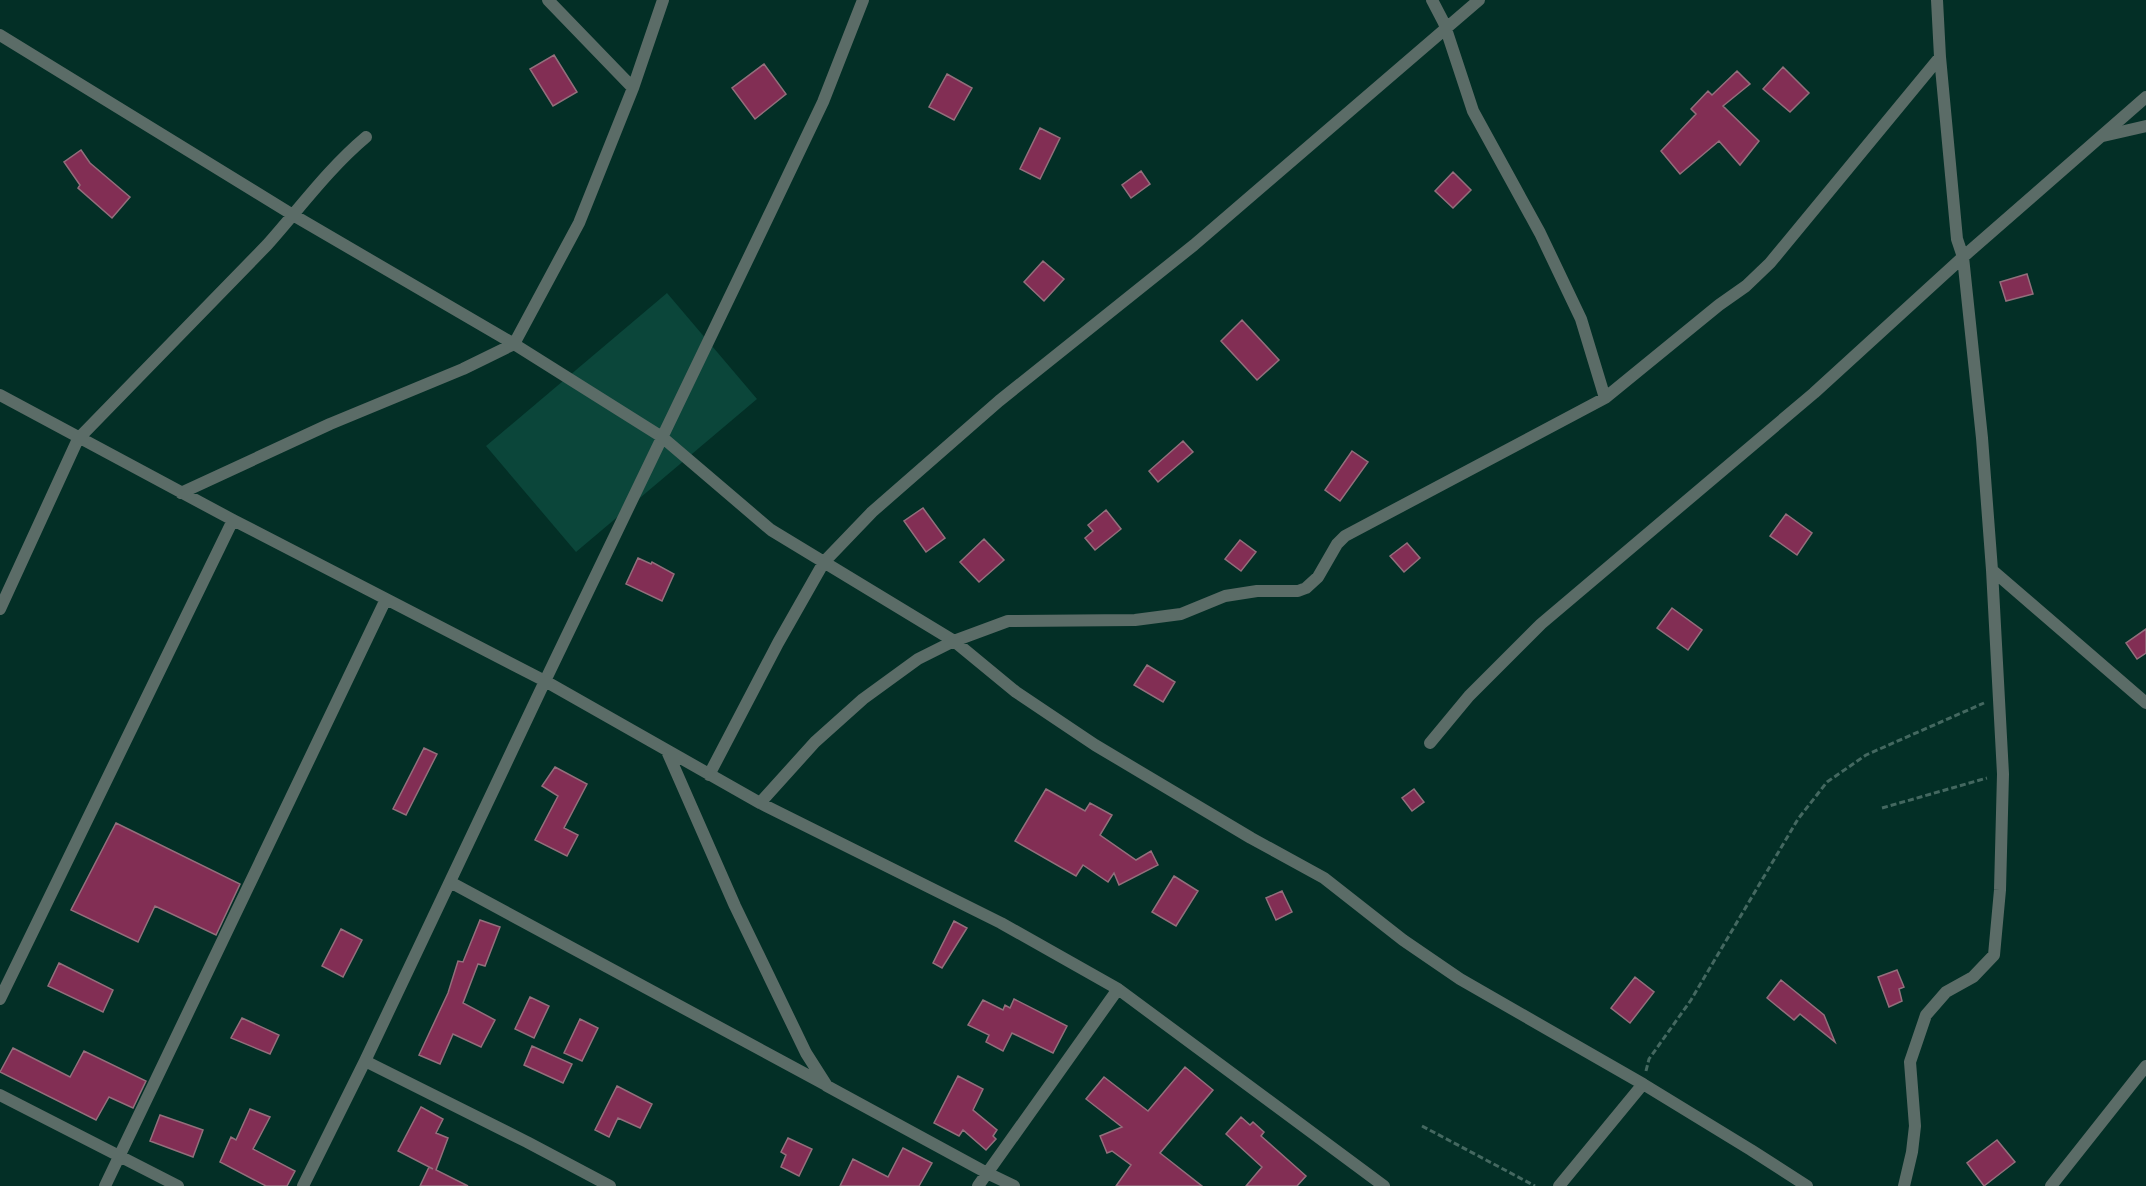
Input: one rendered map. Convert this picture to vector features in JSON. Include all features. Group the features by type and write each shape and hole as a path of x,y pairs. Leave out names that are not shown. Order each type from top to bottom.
{"street":[{"path":"548,0 633,88"},
{"path":"181,493 330,424 463,369 514,344 579,223 633,88 663,0"},
{"path":"303,1186 365,1061 823,102 863,0"},
{"path":"1432,0 1446,29 1473,111 1540,233 1581,319 1605,398"},
{"path":"709,775 778,643 825,562 872,512 999,400 1194,245 1479,0"},
{"path":"1904,1186 1915,1126 1910,1062 1926,1015 1946,992 1973,977 1994,955 2000,890 2003,774 1992,570 1982,427 1963,257 1957,240 1940,57 1938,0"},
{"path":"0,35 293,215 514,344 662,437 771,530 954,640 1016,692 1095,745 1251,838 1324,878 1403,940 1460,979 1643,1084 1807,1186"},
{"path":"760,803 815,742 863,699 918,659 954,640 1008,621 1135,620 1181,614 1225,596 1257,591 1298,591 1306,588 1318,577 1337,544 1345,536 1605,398 1746,285 1770,263 1940,57"},
{"path":"1430,743 1469,696 1541,624 1814,393 1963,257 2146,97"},
{"path":"2098,137 2146,126"},
{"path":"0,609 78,439 207,308 293,215 342,157 366,137"},
{"path":"0,395 78,439 545,681 760,803 1001,923 1118,989 1384,1186"},
{"path":"0,999 233,520"},
{"path":"1992,570 2146,703"},
{"path":"105,1186 386,599"},
{"path":"668,751 735,906 806,1053 827,1086"},
{"path":"450,882 1014,1186"},
{"path":"978,1186 1118,989"},
{"path":"365,1061 610,1186"},
{"path":"2051,1186 2146,1066"},
{"path":"1559,1186 1643,1084"},
{"path":"0,1095 178,1186"}],"path":[{"path":"1643,1084 1649,1059 1691,1000 1798,819 1827,782 1866,755 1998,696"},
{"path":"1882,808 2003,774"},
{"path":"1422,1126 1534,1186"}],"green space":[{"path":"667,293 757,399 576,552 486,446"}],"building":[{"path":"554,55 577,92 553,106 530,69"},
{"path":"764,64 786,94 755,119 732,88"},
{"path":"1783,67 1809,93 1790,112 1763,89"},
{"path":"1737,71 1750,84 1723,106 1759,141 1740,165 1719,141 1680,174 1661,151 1696,114 1691,109 1708,91 1712,95"},
{"path":"947,74 972,88 954,120 929,107"},
{"path":"1040,128 1060,138 1040,179 1020,169"},
{"path":"81,150 90,163 130,197 112,218 78,188 80,185 64,162"},
{"path":"1141,171 1150,184 1131,198 1122,185"},
{"path":"1453,172 1471,190 1453,208 1435,191"},
{"path":"1043,261 1064,279 1044,301 1024,282"},
{"path":"2027,274 2033,294 2006,301 2000,282"},
{"path":"1242,320 1279,360 1257,380 1221,341"},
{"path":"1183,441 1193,452 1158,482 1149,471"},
{"path":"1352,451 1368,462 1340,501 1325,490"},
{"path":"923,508 945,538 926,552 904,521"},
{"path":"1106,510 1121,529 1095,550 1085,538 1093,531 1088,525"},
{"path":"1786,514 1812,533 1797,555 1770,536"},
{"path":"984,539 1004,560 979,582 960,562"},
{"path":"1240,540 1256,552 1241,571 1225,559"},
{"path":"1407,543 1420,558 1404,572 1390,556"},
{"path":"638,558 651,564 652,562 674,574 662,601 626,584"},
{"path":"1672,608 1702,630 1688,650 1657,628"},
{"path":"2146,629 2146,653 2137,659 2126,643"},
{"path":"1147,665 1175,682 1163,702 1134,685"},
{"path":"424,748 437,754 406,815 393,809"},
{"path":"555,767 587,784 564,828 578,835 567,856 535,840 558,796 542,786"},
{"path":"1046,789 1085,811 1090,803 1112,815 1100,835 1136,860 1151,851 1158,865 1119,885 1114,873 1108,882 1083,865 1076,876 1015,841"},
{"path":"1414,789 1424,802 1412,811 1402,798"},
{"path":"116,823 240,884 216,935 155,906 138,942 71,910"},
{"path":"1174,876 1198,891 1176,926 1152,912"},
{"path":"1282,891 1292,912 1276,920 1266,898"},
{"path":"480,920 500,927 485,966 478,964 463,1003 495,1020 481,1047 453,1034 440,1064 419,1055 448,993 458,961 463,962"},
{"path":"954,921 967,928 942,968 933,963"},
{"path":"341,929 362,940 343,977 322,966"},
{"path":"59,963 113,990 103,1012 48,986"},
{"path":"1897,970 1904,987 1899,989 1902,1001 1889,1007 1878,977"},
{"path":"1635,977 1654,992 1630,1023 1611,1008"},
{"path":"1781,980 1824,1015 1835,1042 1800,1014 1794,1020 1767,998"},
{"path":"530,997 549,1006 534,1038 515,1029"},
{"path":"1014,999 1067,1026 1053,1053 1012,1033 1003,1051 986,1042 989,1035 968,1025 983,1000 1003,1010 1005,1005 1010,1008"},
{"path":"242,1018 279,1035 270,1054 231,1038"},
{"path":"580,1019 598,1028 582,1061 564,1053"},
{"path":"532,1046 572,1064 563,1083 524,1065"},
{"path":"13,1048 70,1077 84,1051 146,1081 133,1108 109,1097 96,1120 0,1072"},
{"path":"1185,1067 1213,1090 1160,1153 1202,1186 1116,1186 1131,1165 1112,1151 1107,1153 1100,1136 1122,1127 1086,1099 1104,1077 1148,1111"},
{"path":"958,1076 983,1089 973,1110 997,1130 993,1136 996,1139 986,1150 963,1130 959,1136 934,1123"},
{"path":"617,1086 652,1104 640,1128 618,1118 609,1137 595,1130"},
{"path":"421,1107 443,1119 436,1133 448,1138 436,1170 468,1186 420,1186 429,1167 433,1169 398,1151"},
{"path":"250,1109 270,1117 253,1149 295,1171 287,1186 266,1186 220,1162 231,1137 236,1140"},
{"path":"160,1115 203,1130 193,1157 150,1141"},
{"path":"1241,1117 1250,1125 1253,1122 1264,1132 1261,1136 1306,1176 1297,1186 1246,1186 1262,1167 1226,1134"},
{"path":"788,1138 812,1149 799,1176 781,1167 786,1155 781,1152"},
{"path":"1997,1140 2015,1162 1984,1186 1967,1163"},
{"path":"903,1148 932,1163 919,1186 840,1186 853,1159 888,1177"}]}
